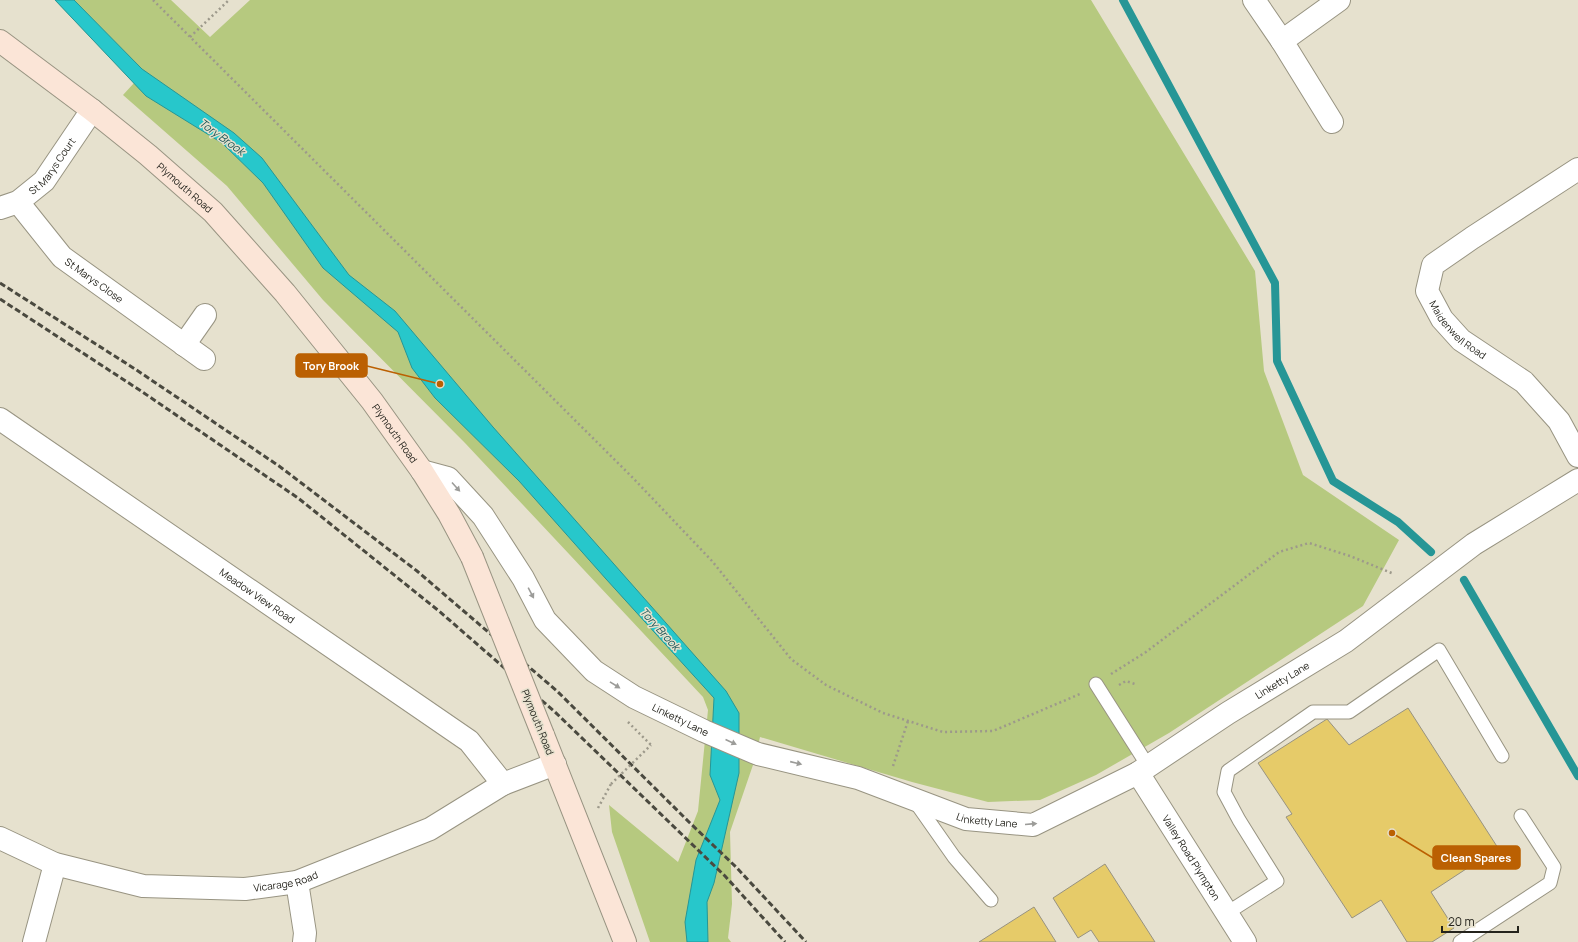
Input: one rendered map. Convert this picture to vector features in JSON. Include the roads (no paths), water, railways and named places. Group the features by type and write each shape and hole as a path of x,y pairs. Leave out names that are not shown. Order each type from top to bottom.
{"main road":[{"name":"Plymouth Road","path":"0,40 148,155 213,212 285,293 372,401 422,471 449,514 472,557 625,942"}],"street":[{"path":"1254,0 1282,41 1332,122"},
{"path":"1282,41 1339,0"},
{"name":"St Marys Court","path":"9,205 44,181 92,110"},
{"name":"Maidenwell Road","path":"1578,169 1433,265 1427,291 1442,319 1461,340 1524,382 1559,421 1578,456"},
{"name":"St Marys Close","path":"9,205 62,257 204,359"},
{"path":"184,345 205,315"},
{"name":"Meadow View Road","path":"0,419 469,741 503,784"},
{"name":"Linketty Lane","path":"422,471 448,478 483,516 523,578 545,620 594,671 634,697 704,731 758,754 858,778 966,819 1033,825 1143,770 1228,713 1346,641 1474,544 1578,480"},
{"name":"Vicarage Road","path":"0,838 55,864 143,886 246,889 297,882 430,829 503,784 555,764"},
{"name":"Valley Road Plympton","path":"1143,770 1226,913 1245,942"},
{"path":"34,942 55,864"},
{"path":"297,882 305,933 304,942"}],"lane":[{"path":"1226,913 1277,881 1224,792 1228,771 1313,712 1349,712 1438,650 1502,756"},
{"path":"1096,684 1143,770"},
{"path":"913,799 954,857 991,900"},
{"path":"1460,942 1550,883 1554,868 1521,816"}],"water":[{"path":"55,0 74,0 142,69 234,133 262,158 349,275 395,311 493,427 726,691 739,713 739,773 714,883 707,902 708,942 687,942 685,922 696,860 720,800 710,775 714,698 519,481 435,398 412,368 398,332 323,268 263,183 222,143 146,96"}],"waterway":[{"path":"1123,0 1275,283 1277,361 1333,481 1398,522 1431,552"},
{"path":"1464,580 1578,776"}],"railway":[{"path":"0,283 135,369 279,466 417,571 557,691 736,867 806,942"},
{"path":"0,299 141,391 298,498 439,611 555,712 725,876 785,942"}],"place":[{"name":"Tory Brook","path":"440,384"},
{"name":"Clean Spares","path":"1392,833"}]}
